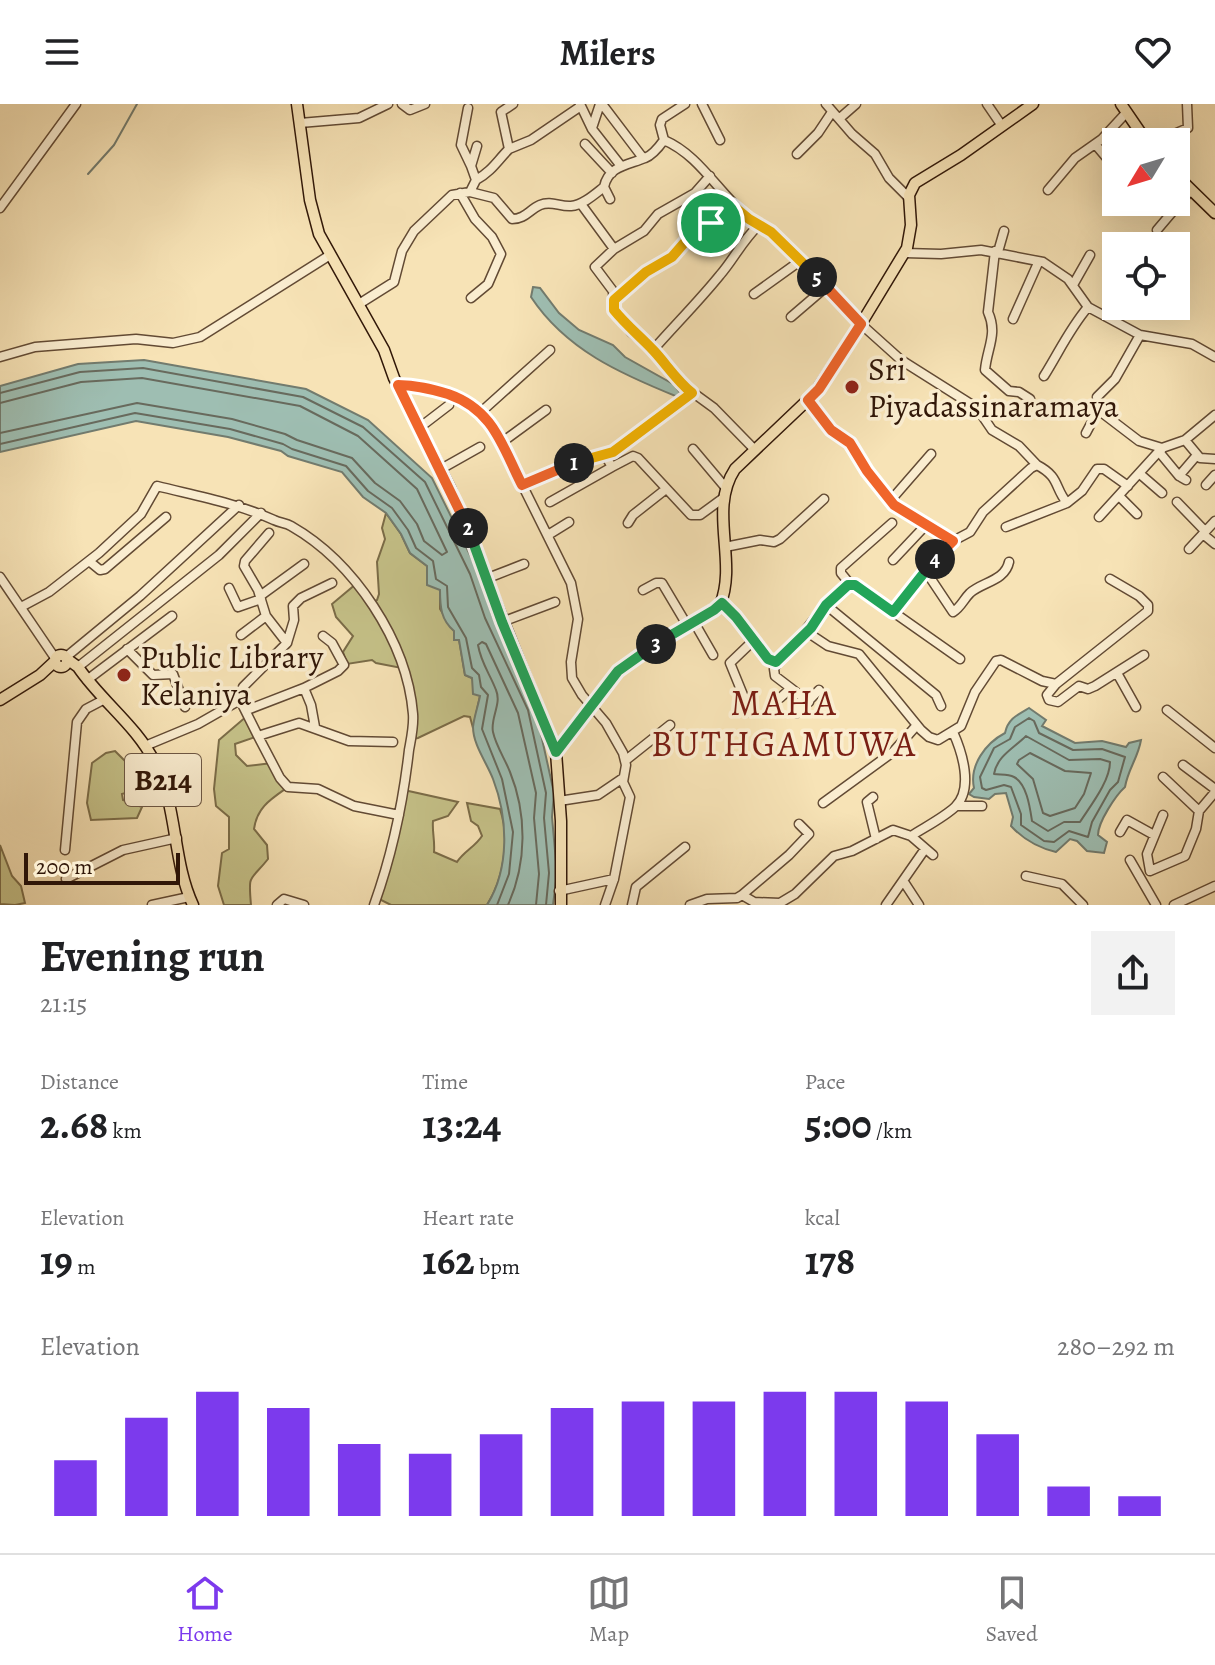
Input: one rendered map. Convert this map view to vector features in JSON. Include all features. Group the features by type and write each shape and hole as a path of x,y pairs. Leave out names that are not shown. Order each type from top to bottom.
{"main road":[{"path":"297,104 313,217 330,255 384,350 398,385 441,469 488,578 502,622 556,752 561,905"},
{"path":"556,752 621,668 722,603 725,547 722,499 725,487 735,469 819,389 861,324 905,253 910,233 909,198 913,186 1033,104"},
{"path":"1123,106 1138,128"},
{"path":"1191,190 1215,213"},
{"path":"0,700 60,661"},
{"name":"B214","path":"60,661 78,667 145,746 162,779 177,838 183,878 191,901"},
{"name":"B214","path":"60,661 86,679"}],"street":[{"path":"0,208 76,104"},
{"path":"300,123 359,118 388,104"},
{"path":"402,104 410,110 425,104"},
{"path":"509,149 501,112 513,104"},
{"path":"592,129 601,104"},
{"path":"601,104 643,158"},
{"path":"664,140 660,125 662,119 685,104"},
{"path":"702,104 720,140"},
{"path":"797,154 818,133 833,111 856,104"},
{"path":"987,104 1002,126"},
{"path":"1187,104 1188,128"},
{"path":"359,304 394,282 402,251 414,231 446,199 465,192 476,180 497,167 509,149 531,140 580,105 592,129 621,166"},
{"path":"1048,190 1075,158 1095,144 1123,106"},
{"path":"468,108 461,145 476,180"},
{"path":"833,111 852,134 875,154 889,178 909,198"},
{"path":"465,192 494,198 512,219 526,216 540,205 556,202 569,206 581,204 604,187 612,173 621,166 643,158 664,140"},
{"path":"664,140 674,144 710,176 732,205 758,226 771,232 861,324 913,370 971,403 992,430 1019,446 1037,465 1047,470 1059,483 1067,503"},
{"path":"585,144 612,173"},
{"path":"1095,144 1102,152"},
{"path":"471,166 477,146"},
{"path":"710,176 695,193 668,207 644,231 614,249 595,267 613,291 614,310 631,332 653,350 677,381 714,408 755,450"},
{"path":"604,187 610,199"},
{"path":"1157,230 1191,190"},
{"path":"465,192 475,219 492,237 501,254 488,284 471,298"},
{"path":"581,204 614,249"},
{"path":"614,300 646,272 672,257 685,242 732,205"},
{"path":"653,350 719,277 735,257 739,246 758,226"},
{"path":"1004,231 996,252 988,312 992,320 993,338 985,370 1009,391 1019,392 1030,399"},
{"path":"905,253 941,254 968,250 996,252 1043,262 1073,285 1088,307 1140,335 1192,344 1215,357"},
{"path":"0,357 35,347 136,339 173,343 200,337 330,255"},
{"path":"1073,285 1090,255"},
{"path":"754,294 800,261"},
{"path":"1013,319 1038,263"},
{"path":"791,317 826,287"},
{"path":"1044,376 1067,333 1088,307"},
{"path":"1097,397 1115,379 1140,335"},
{"path":"481,412 550,350"},
{"path":"398,385 426,387 459,398 481,412 491,423 575,594 578,619 571,662 572,678 610,729 626,760 623,778 629,790 630,806 605,905"},
{"path":"522,485 588,458 605,455 630,441 692,393"},
{"path":"808,400 831,430 850,443 867,471 902,511 953,541"},
{"path":"419,428 449,405"},
{"path":"501,443 546,410"},
{"path":"1086,433 1096,414 1101,412 1139,441 1162,448"},
{"path":"1099,517 1162,448 1185,440 1215,415"},
{"path":"1185,440 1197,455 1206,460 1215,459"},
{"path":"441,469 480,447"},
{"path":"1162,448 1160,453 1182,478 1197,455"},
{"path":"693,449 725,487"},
{"path":"891,500 931,454"},
{"path":"605,455 612,467"},
{"path":"550,502 636,457 688,513 696,516 722,499"},
{"path":"893,612 925,570 953,541 970,532 983,512 1037,465"},
{"path":"1006,527 1067,503 1082,491 1097,469 1104,469 1128,486"},
{"path":"1140,474 1162,493"},
{"path":"1206,485 1215,475"},
{"path":"21,607 49,592 89,561 141,514 157,486 261,513 278,522 288,523 320,546 377,610 391,634 406,680 413,715 399,815 374,905"},
{"path":"628,523 633,515 666,489"},
{"path":"1119,496 1137,514"},
{"path":"725,547 760,540 774,542 805,519 824,499"},
{"path":"1177,502 1215,544"},
{"path":"0,577 60,661 140,596 239,505"},
{"path":"78,667 219,555 261,513"},
{"path":"89,561 100,570 105,569 166,517"},
{"path":"1189,549 1215,521"},
{"path":"548,535 569,522"},
{"path":"892,523 841,568 850,584 960,659"},
{"path":"893,560 926,525"},
{"path":"269,533 244,566 261,597 266,616 287,643"},
{"path":"925,570 953,612 971,592 987,585 1006,570 1009,562"},
{"path":"229,588 238,607 261,597 304,564"},
{"path":"488,578 524,564"},
{"path":"1110,579 1139,596 1149,608 1056,684 1047,695 1049,700 1058,702 1075,687 1088,689 1144,655"},
{"path":"145,746 198,724 240,700 243,687 287,643 294,620 293,606 301,598 332,583"},
{"path":"643,590 662,583 713,655"},
{"path":"809,702 775,676 774,669 826,605 850,584"},
{"path":"502,622 555,602"},
{"path":"722,603 768,659 773,663 779,661"},
{"path":"826,605 936,695 941,706"},
{"path":"86,679 172,616"},
{"path":"241,635 266,616"},
{"path":"807,632 828,646 854,651 863,657 917,725 934,739 953,732 963,723 975,692 996,661 1001,660 1042,681 1056,684"},
{"path":"247,710 338,671 344,665 332,643 323,636"},
{"path":"750,712 730,663 754,640"},
{"path":"127,649 155,677 173,674 185,707"},
{"path":"1117,673 1136,707"},
{"path":"304,688 315,727"},
{"path":"780,698 790,689"},
{"path":"797,713 819,690"},
{"path":"65,850 77,722 86,709 105,699"},
{"path":"240,700 280,778 288,787 318,789 354,806 399,815"},
{"path":"1167,710 1215,748"},
{"path":"258,736 292,724 315,727 349,741 393,742"},
{"path":"626,760 670,725"},
{"path":"823,803 893,752 917,725"},
{"path":"911,836 956,806 962,797 965,782 961,750 953,732"},
{"path":"1137,874 1185,856 1196,829 1199,811 1215,790 1183,765"},
{"path":"1163,777 1199,811"},
{"path":"559,801 598,795 623,778"},
{"path":"873,797 867,802 876,839"},
{"path":"956,806 982,806"},
{"path":"1150,871 1147,854 1163,815"},
{"path":"1120,832 1127,820 1154,835"},
{"path":"740,900 809,834 799,824"},
{"path":"690,905 707,899 780,903 804,887 834,856 852,851 893,830 911,836 929,852 886,905"},
{"path":"66,879 123,850 177,838"},
{"path":"632,905 636,887 685,847"},
{"path":"1130,860 1156,905"},
{"path":"1026,876 1062,884 1083,905"},
{"path":"559,891 614,879"},
{"path":"904,882 919,905"},
{"path":"1174,905 1189,902 1215,886"},
{"path":"277,905 284,899 304,905"},
{"path":"152,905 191,901"}],"shaded area":[{"path":"386,513 410,553 427,566 440,590 440,609 459,639 465,675 472,678 480,696 473,728 470,717 464,716 411,739 413,715 402,668 372,660 347,664 343,652 353,636 336,617 332,604 356,584 371,603 377,600 377,562 385,539 382,528"},
{"path":"248,715 258,736 235,744 236,755 247,766 272,763 288,787 266,804 256,821 254,829 267,845 268,859 252,878 251,905 224,905 218,886 222,853 229,849 229,817 216,806 214,789 219,740"},
{"path":"115,751 126,762 126,772 129,774 155,762 163,783 122,794 123,800 142,807 137,818 91,820 87,803 92,763"},
{"path":"404,790 458,802 448,816 433,821 434,852 457,862 482,836 478,826 471,821 467,803 500,809 505,833 504,858 498,883 487,905 391,905 377,898"},
{"path":"0,845 12,876 21,886 25,903 0,904"}],"water":[{"path":"533,287 540,288 559,313 579,330 613,345 625,357 673,384 681,394 678,397 636,379 578,346 545,316 531,297"},
{"path":"144,360 306,389 368,420 432,478 478,571 492,615 535,707 554,793 552,817 557,873 553,905 487,905 500,875 504,826 498,794 474,734 480,696 473,694 472,678 465,675 459,640 454,640 454,631 442,613 440,590 427,585 427,566 410,553 386,513 363,497 342,472 228,437 136,421 0,452 0,386 78,364"},
{"path":"1029,708 1046,720 1042,726 1075,743 1102,741 1126,747 1141,740 1125,787 1101,823 1098,835 1107,842 1104,853 1087,851 1077,841 1070,839 1056,852 1037,845 1011,826 1013,817 1006,793 995,794 989,799 969,794 974,788 974,771 980,756 1005,733 1014,718"}],"waterway":[{"path":"88,174 114,145 137,104"}],"place":[{"name":"Sri Piyadassinaramaya","path":"852,387"},
{"name":"Public Library Kelaniya","path":"124,675"}],"district":[{"name":"MAHA BUTHGAMUWA","path":"784,722"}],"route":[{"path":"732,205 758,226 771,232 861,324 819,389 808,400 821,420 850,443 894,505 953,541 925,570 893,612 850,584 826,605 811,628 779,661 773,663 722,603 621,668 556,752 502,622 469,531 398,385 426,387 459,398 478,409 491,423 522,485 595,455 613,452 692,393 677,381 653,350 631,332 614,310 614,300 711,223 732,205"}]}
